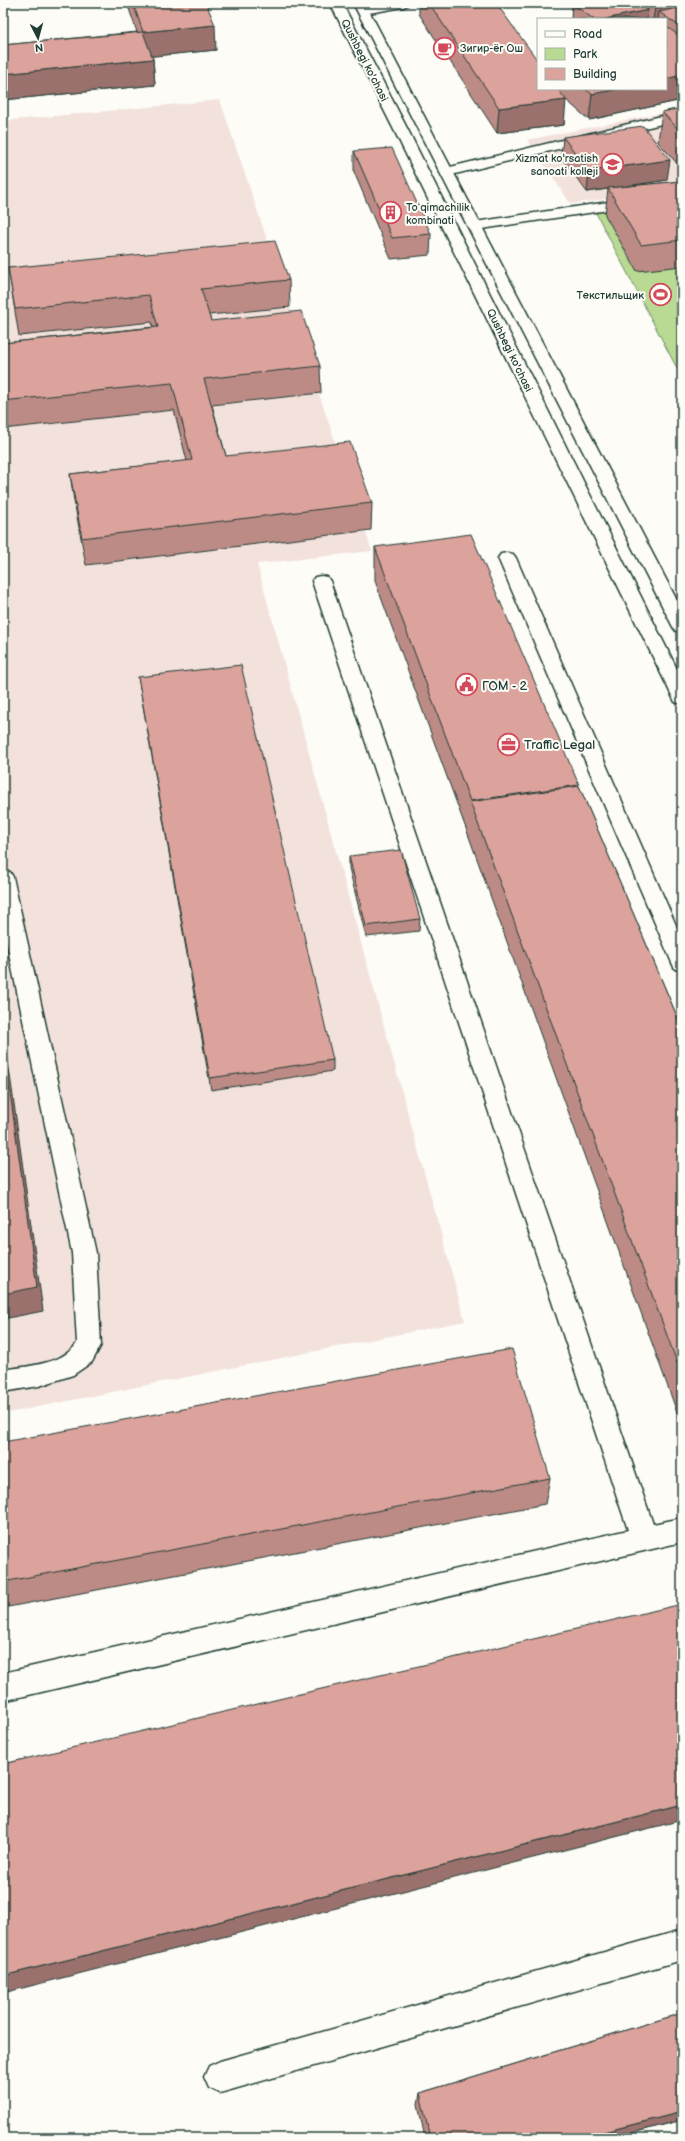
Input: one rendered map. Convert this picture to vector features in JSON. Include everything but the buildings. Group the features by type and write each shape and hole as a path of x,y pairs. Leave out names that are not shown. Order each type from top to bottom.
{"main road":[{"name":"Qushbegi ko'chasi","path":"336,3 402,132 682,698"},
{"path":"361,7 404,3"},
{"name":"Qushbegi ko'chasi","path":"361,7 682,626"},
{"path":"447,172 682,115"},
{"path":"402,132 426,130"},
{"path":"475,226 682,195"},
{"path":"507,558 682,963"},
{"path":"321,581 644,1538"},
{"path":"3,877 6,904 84,1253 89,1345 86,1353 78,1360 64,1367 3,1381"},
{"path":"3,1687 682,1530"},
{"path":"220,2076 682,1944"}],"shaded area":[{"path":"220,100 372,551 257,564 465,1321 3,1414 3,121"},
{"name":"Xizmat ko'rsatish sanoati kolleji","path":"682,109 682,188 571,204 527,140"}],"green space":[{"name":"Текстильщик","path":"682,198 682,378 595,211"}],"place":[{"name":"Зигир-ёг Ош","path":"444,48"},
{"name":"Xizmat ko'rsatish sanoati kolleji","path":"613,164"},
{"name":"Toʻqimachilik kombinati","path":"391,213"},
{"name":"Текстильщик","path":"660,295"},
{"name":"ГОМ - 2","path":"467,685"},
{"name":"Traffic Legal","path":"509,744"}]}
